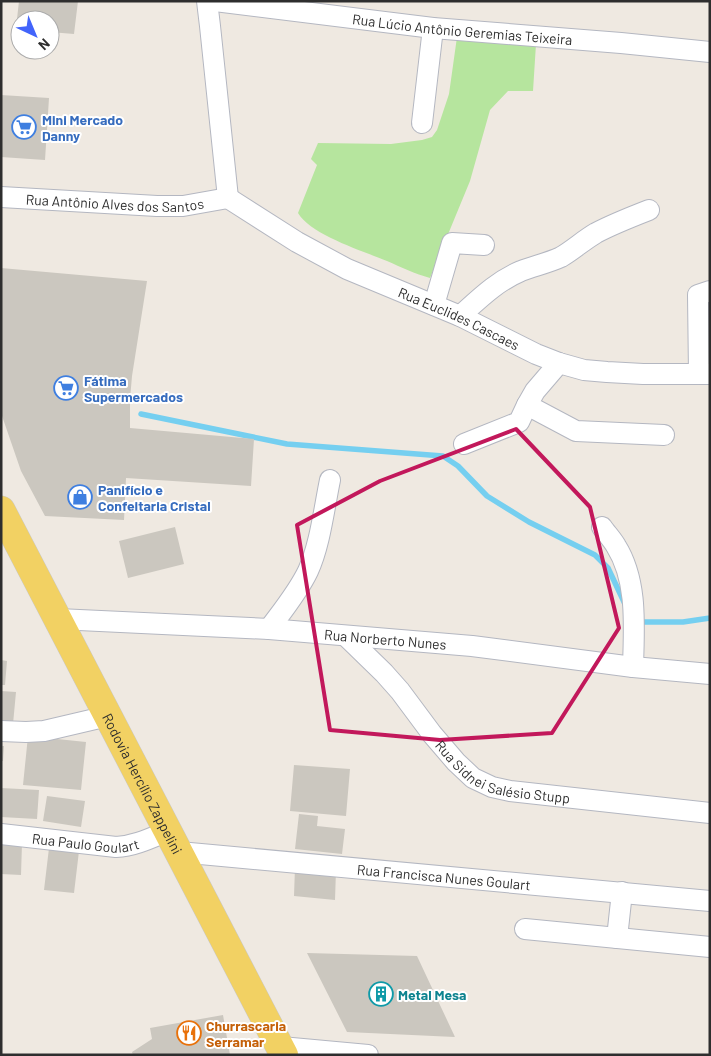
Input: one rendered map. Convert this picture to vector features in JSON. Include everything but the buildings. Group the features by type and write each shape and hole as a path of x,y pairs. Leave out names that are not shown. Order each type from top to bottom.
{"main road":[{"name":"Rodovia Hercílio Zappelini","path":"1,510 283,1051"}],"street":[{"path":"207,1 228,198"},
{"name":"Rua Lúcio Antônio Geremias Teixeira","path":"215,1 433,28 710,52"},
{"path":"422,123 433,28"},
{"name":"Rua Antônio Alves dos Santos","path":"1,197 157,206 183,206 228,198"},
{"name":"Rua Euclides Cascaes","path":"228,198 319,255 347,269 460,316 558,363 584,370 607,372 705,374"},
{"path":"460,316 489,290 504,280 522,271 563,256 596,233 649,210"},
{"path":"434,305 452,243 484,245"},
{"path":"705,374 698,295 710,291"},
{"path":"464,444 519,422 535,391 558,363"},
{"path":"527,405 576,431 664,435"},
{"path":"269,629 294,596 308,570 316,546 330,480"},
{"path":"602,527 616,546 626,567 634,615 633,667"},
{"name":"Rua Norberto Nunes","path":"58,619 269,629 472,646 633,667 710,674"},
{"name":"Rua Sidnei Salésio Stupp","path":"346,636 384,673 432,734 456,762 473,778 492,787 510,790 710,814"},
{"path":"1,730 26,732 44,730 108,716"},
{"name":"Rua Paulo Goulart","path":"1,834 116,847 174,842"},
{"name":"Rua Francisca Nunes Goulart","path":"174,842 710,901"},
{"path":"617,938 622,892"},
{"path":"525,929 710,947"},
{"path":"283,1051 368,1055"}],"highlighted area":[{"path":"516,429 590,507 619,628 552,733 440,740 330,730 297,525 380,481"}],"green space":[{"path":"457,37 536,44 533,91 508,91 490,110 470,181 430,278 326,235 305,221 298,213 317,165 311,159 318,143 391,144 432,137 437,130 449,94"}],"waterway":[{"path":"141,414 287,444 443,456 458,466 487,496 529,522 595,555 608,568 625,604"},
{"path":"645,622 683,622 710,618"}],"place":[{"name":"Mini Mercado Danny","path":"24,127"},
{"name":"Fátima Supermercados","path":"66,388"},
{"name":"Panifício e Confeitaria Cristal","path":"80,497"},
{"name":"Metal Mesa","path":"381,994"},
{"name":"Churrascaria Serramar","path":"189,1033"}]}
